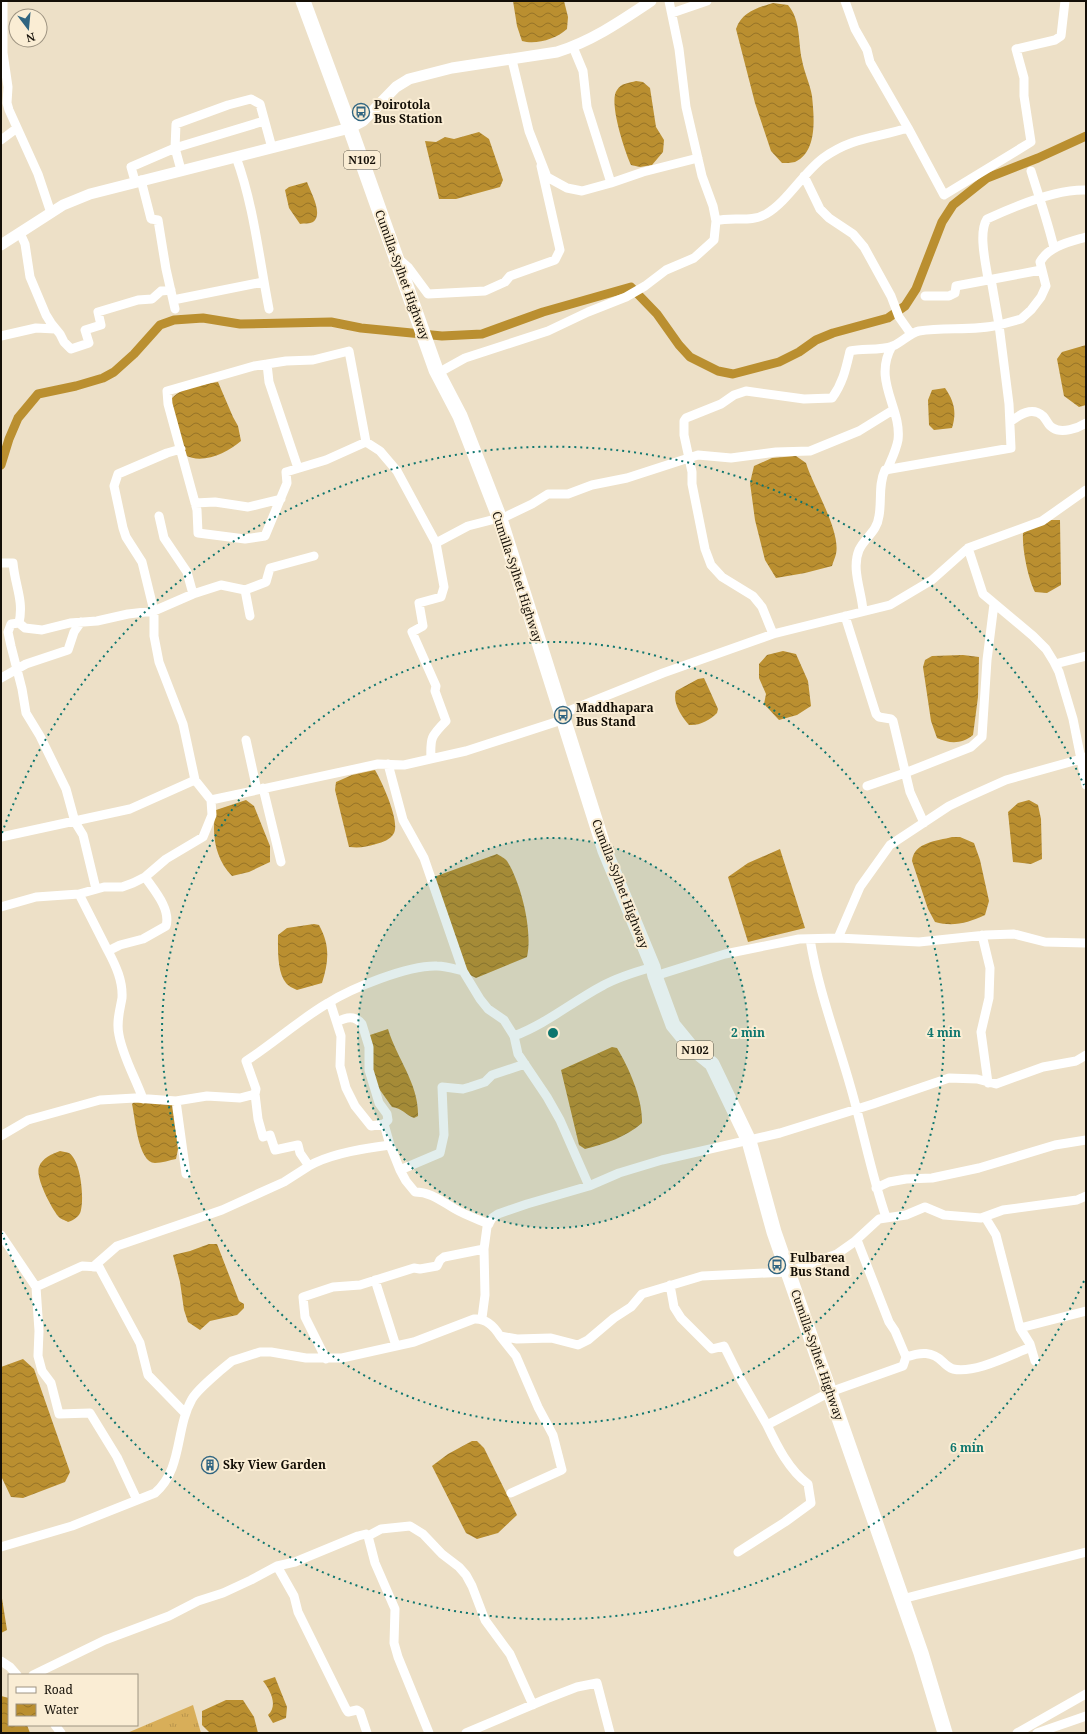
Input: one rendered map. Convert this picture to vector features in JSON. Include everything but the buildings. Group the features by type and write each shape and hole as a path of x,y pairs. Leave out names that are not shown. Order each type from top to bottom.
{"highway":[{"name":"Cumilla-Sylhet Highway","path":"302,1 350,128 437,371 460,416 500,519 605,851 654,971 673,1025 691,1047 712,1064 748,1141 774,1232 921,1653 945,1733"}],"street":[{"path":"3,1 3,53 8,87 7,103 38,174 51,213"},
{"path":"1,245 63,205 90,194 350,128 363,122 396,87 409,79 452,68 512,60 573,47 608,30 651,1"},
{"path":"437,371 465,358 548,331 608,304 645,286 666,270 694,258 714,240 716,221 714,210 702,176 686,107 682,66 669,1"},
{"path":"672,13 707,1"},
{"path":"845,1 858,34 867,50 870,62 944,195 1031,142 1024,96 1024,78 1016,49 1055,40 1061,36 1065,1"},
{"path":"573,47 584,71 586,107 611,183"},
{"path":"396,256 408,267 428,294 485,291 505,282 510,276 555,260 560,250 559,244 541,166 529,131 512,60"},
{"path":"181,170 176,148 176,124 228,105 251,99 260,104 272,148"},
{"path":"176,309 158,220 150,219 138,181 131,167 176,148 264,121"},
{"path":"1,140 17,128"},
{"path":"716,221 723,219 753,218 766,214 785,198 804,176 823,158 848,142 872,136 882,136 908,128"},
{"path":"236,157 244,178 269,309"},
{"path":"541,166 547,177 575,190 582,190 698,158"},
{"path":"1031,171 1039,199 1045,212 1054,248"},
{"path":"804,176 820,209 829,218 853,234 864,247 899,317 912,334"},
{"path":"887,470 1011,448 1010,422 999,325 983,235 985,223 987,219 1023,203 1060,193 1086,190"},
{"path":"20,233 25,244 27,264 46,315 64,342 71,349 89,343 85,330 101,324 98,312 138,300 152,299 161,291 171,290"},
{"path":"773,634 762,607 753,596 722,578 711,565 705,549 692,484 683,425 686,418 721,404 734,395 746,391 804,399 832,398 846,373 850,351 859,349 868,351 892,346 912,334 923,330 973,330 1021,319 1036,305 1046,286 1040,262 1044,256 1054,248 1086,237"},
{"path":"925,296 949,296 955,293 956,286 1041,270"},
{"path":"173,300 263,282"},
{"path":"1,336 36,328 55,329"},
{"path":"863,611 856,570 858,555 861,547 873,533 879,519 881,478 885,470 887,470 898,440 893,410 889,398 885,364 892,346"},
{"path":"366,442 326,460 286,472 287,483 265,536 245,539 198,533 195,503 168,404 167,391 214,377 267,364 313,360 349,351 366,442 384,455 403,478 421,518 436,543 444,587 441,597 419,603 423,626 412,632 436,686 436,691 446,721 437,730 430,742 431,759"},
{"path":"267,364 269,382 298,468"},
{"path":"436,543 468,526 500,519 532,504 548,494 568,494 592,485 627,478 698,455 731,458 776,452 810,451 859,431 893,410"},
{"path":"1010,422 1027,411 1043,416 1051,428 1057,430 1074,428 1086,423"},
{"path":"1,908 36,897 79,894 96,889 122,886 145,876 163,861 203,837 212,815 211,800 195,780 183,724 159,662 154,636 154,611 142,562 126,537 114,486 118,474 167,453 181,449"},
{"path":"211,800 378,764 404,765 466,751 562,717 663,673 773,634 890,605 932,580 968,548 1042,521 1086,490"},
{"path":"195,503 215,502 248,507 281,500"},
{"path":"159,516 164,538 187,572 193,594"},
{"path":"968,548 983,594 1033,636 1046,649 1055,664 1084,758 1086,785"},
{"path":"96,889 83,835 75,822 66,789 40,736 26,713 22,689 8,632 11,624 19,623 25,628 42,630 70,623 154,611 193,594 221,585 245,590 266,582 270,568 314,556"},
{"path":"1,563 13,563 15,580 22,602 19,623"},
{"path":"245,590 250,616"},
{"path":"867,786 971,747 982,737 987,660 994,604"},
{"path":"845,616 876,714 879,717 891,719 893,721 910,792 924,823"},
{"path":"1,678 26,664 68,650 74,632 81,622"},
{"path":"1055,664 1086,656"},
{"path":"246,740 281,862"},
{"path":"838,938 860,887 890,845 949,806 1006,780 1084,758"},
{"path":"388,764 403,820 424,858 463,971 480,999 488,1009 504,1020 514,1036 518,1054 526,1064 560,1120 588,1186"},
{"path":"1,837 130,809 195,780"},
{"path":"108,951 120,945 143,939 166,926 167,921 163,905 145,876"},
{"path":"79,894 118,972 122,997 118,1025 119,1035 129,1067 143,1099"},
{"path":"514,1036 536,1026 601,986 623,975 654,971 725,954 799,939 838,938 919,942 982,935 1014,934 1045,942 1086,943"},
{"path":"982,935 990,968 989,998 981,1032 988,1083"},
{"path":"810,939 818,983 832,1022 876,1188 886,1217"},
{"path":"309,1166 300,1153 298,1145 275,1150 270,1135 263,1137 258,1119 255,1094 256,1089 246,1061 330,1002 379,979 422,967 436,966 463,971"},
{"path":"330,1002 341,1036 340,1066 346,1088 355,1106 371,1126 384,1124 388,1120 387,1114 379,1103 369,1070 369,1047 362,1024 353,1018 346,1018 337,1022"},
{"path":"482,1318 485,1295 484,1249 489,1224 492,1218 511,1209 588,1186 619,1173 696,1150 748,1141 856,1110 949,1078 977,1079 996,1084 1043,1067 1076,1062 1086,1055"},
{"path":"400,1170 440,1153 444,1135 442,1087 458,1089 470,1088 481,1084 492,1075 526,1064"},
{"path":"1,1136 28,1120 100,1100 143,1099 176,1101 207,1096 240,1098 255,1094"},
{"path":"176,1101 186,1174"},
{"path":"384,1124 390,1145 400,1170 406,1181 415,1192 424,1192 489,1224"},
{"path":"876,1188 889,1182 906,1178 932,1178 979,1168 1055,1145 1086,1140"},
{"path":"94,1267 116,1246 222,1210 284,1182 309,1166 322,1160 370,1146 390,1145"},
{"path":"500,1336 517,1339 551,1338 578,1345 588,1340 614,1318 631,1307 642,1294 702,1276 788,1272 837,1254 857,1240 879,1219 906,1215 924,1207 944,1215 981,1218 1003,1210 1077,1200 1086,1196"},
{"path":"985,1217 996,1235 1020,1328 1031,1347 1035,1361"},
{"path":"1,1235 36,1287 39,1331 38,1356 42,1371 51,1383 59,1414 90,1413 117,1457 137,1500"},
{"path":"767,1425 830,1392 903,1366 906,1357 895,1331 889,1322 857,1240"},
{"path":"326,1359 305,1317 303,1296 333,1287 360,1285 414,1268 420,1269 437,1266 440,1260 444,1257 484,1249"},
{"path":"36,1287 82,1266 99,1267 140,1343 148,1375 185,1413"},
{"path":"375,1280 396,1346"},
{"path":"670,1285 674,1307 682,1318 712,1348 724,1346 777,1446 799,1477 808,1484 811,1502 791,1519 738,1552"},
{"path":"1020,1328 1086,1311"},
{"path":"1,1547 72,1526 155,1493 163,1486 170,1474 179,1444 185,1413 192,1398 232,1361 239,1357 260,1352 271,1352 306,1358 342,1358 396,1346 443,1332 474,1319 482,1318 494,1327 516,1356 538,1407 554,1435 562,1470 511,1493"},
{"path":"906,1357 927,1352 936,1355 952,1369 968,1369 988,1365 1031,1347"},
{"path":"35,1674 105,1640 169,1616 198,1601 223,1593 277,1566 295,1562 358,1536 366,1534 368,1536 381,1529 410,1526 423,1534 442,1554 459,1567 472,1586 485,1620 510,1654 533,1705"},
{"path":"368,1536 375,1563 395,1609 394,1643 398,1657 429,1733"},
{"path":"902,1599 1086,1552"},
{"path":"277,1566 294,1596 298,1612 346,1709 348,1712 357,1710 360,1712 367,1733"},
{"path":"1,1661 10,1667 16,1674"},
{"path":"466,1733 577,1687 598,1683 610,1733"},
{"path":"1017,1733 1086,1694"},
{"path":"1037,1733 1086,1716"}],"green space":[{"path":"193,1705 201,1733 127,1733"}],"water":[{"path":"513,1 564,1 568,17 567,29 557,36 539,42 522,41 517,26"},
{"path":"773,3 788,5 795,17 803,64 812,96 814,123 811,142 808,150 802,157 792,163 782,163 771,151 755,103 736,29 742,18 746,15 756,9"},
{"path":"636,81 643,82 650,88 656,127 664,140 663,152 652,165 640,167 631,165 628,158 618,127 615,105 617,90 625,84"},
{"path":"479,132 489,139 503,180 500,187 456,199 439,199 425,141 436,142 445,137 454,139"},
{"path":"307,182 317,208 317,214 313,222 300,224 289,208 285,190 289,187"},
{"path":"1086,345 1086,405 1079,407 1064,396 1057,359 1062,352"},
{"path":"218,382 238,426 241,441 229,450 214,456 199,459 192,458 185,455 170,401 179,392 185,389 198,385"},
{"path":"945,388 951,397 954,407 954,422 952,428 934,430 929,425 928,400 932,390"},
{"path":"796,456 806,463 826,508 834,533 836,554 832,566 776,578 765,560 755,520 750,483 754,466 772,458"},
{"path":"1050,520 1060,520 1061,585 1047,593 1035,592 1026,563 1023,547 1023,533 1033,526"},
{"path":"783,651 796,654 808,681 811,706 797,715 779,720 764,704 766,694 759,678 759,664 767,655"},
{"path":"963,655 979,657 978,697 973,735 965,740 951,742 937,738 931,721 923,667 925,660 932,656"},
{"path":"704,678 718,709 717,713 711,718 697,725 689,725 680,713 676,704 676,691 698,679"},
{"path":"375,770 386,792 395,820 394,833 388,839 379,843 363,847 349,847 335,790 336,782 352,775"},
{"path":"246,800 254,806 270,846 270,862 249,872 232,876 226,869 218,854 214,837 216,810"},
{"path":"1029,800 1038,805 1041,819 1042,859 1031,864 1013,862 1008,812 1018,803"},
{"path":"952,837 960,837 974,843 980,860 989,901 985,915 966,922 948,924 935,922 928,909 912,861 917,850 927,843"},
{"path":"780,849 805,928 748,942 728,877 748,863"},
{"path":"497,854 507,861 521,894 527,921 527,957 476,978 468,974 434,877"},
{"path":"314,924 319,925 323,932 327,946 327,960 322,983 297,990 287,984 281,973 278,935 287,928"},
{"path":"388,1029 415,1093 418,1116 414,1118 399,1109 392,1107 375,1083 370,1035"},
{"path":"612,1047 617,1048 638,1094 642,1114 642,1123 636,1128 615,1139 585,1149 579,1145 561,1070"},
{"path":"146,1101 174,1105 178,1149 176,1159 155,1163 149,1161 145,1156 138,1138 132,1104 134,1102"},
{"path":"60,1151 69,1153 73,1157 79,1171 82,1188 82,1204 80,1212 76,1218 68,1222 59,1217 52,1206 41,1185 38,1172 40,1164 45,1159"},
{"path":"209,1244 217,1244 239,1301 244,1304 244,1308 237,1315 210,1321 200,1330 188,1322 184,1310 180,1282 173,1255"},
{"path":"23,1359 34,1369 70,1472 65,1482 23,1498 11,1497 1,1476 1,1367"},
{"path":"472,1441 477,1441 484,1448 517,1515 498,1533 477,1539 466,1533 432,1466 448,1454"},
{"path":"1,1592 7,1630 1,1633"},
{"path":"275,1677 287,1707 286,1718 273,1723 268,1715 273,1707 272,1698 269,1689 263,1681"},
{"path":"1,1696 8,1698 8,1726 27,1726 30,1733 1,1733"},
{"path":"226,1700 243,1700 254,1717 258,1733 210,1733 202,1725 202,1711"}],"waterway":[{"path":"1,465 9,439 18,418 38,394 76,386 103,378 114,372 134,354 160,325 174,320 203,318 240,324 331,322 361,328 442,336 482,334 543,312 631,287 657,314 679,345 690,357 718,371 733,374 779,362 799,352 816,340 833,333 888,318 905,306 916,289 942,222 953,205 987,178 1038,158 1086,136"}],"place":[{"name":"Poirotola Bus Station","path":"361,112"},
{"name":"Maddhapara Bus Stand","path":"563,715"},
{"name":"Fulbarea Bus Stand","path":"777,1265"},
{"name":"Sky View Garden","path":"210,1465"}]}
